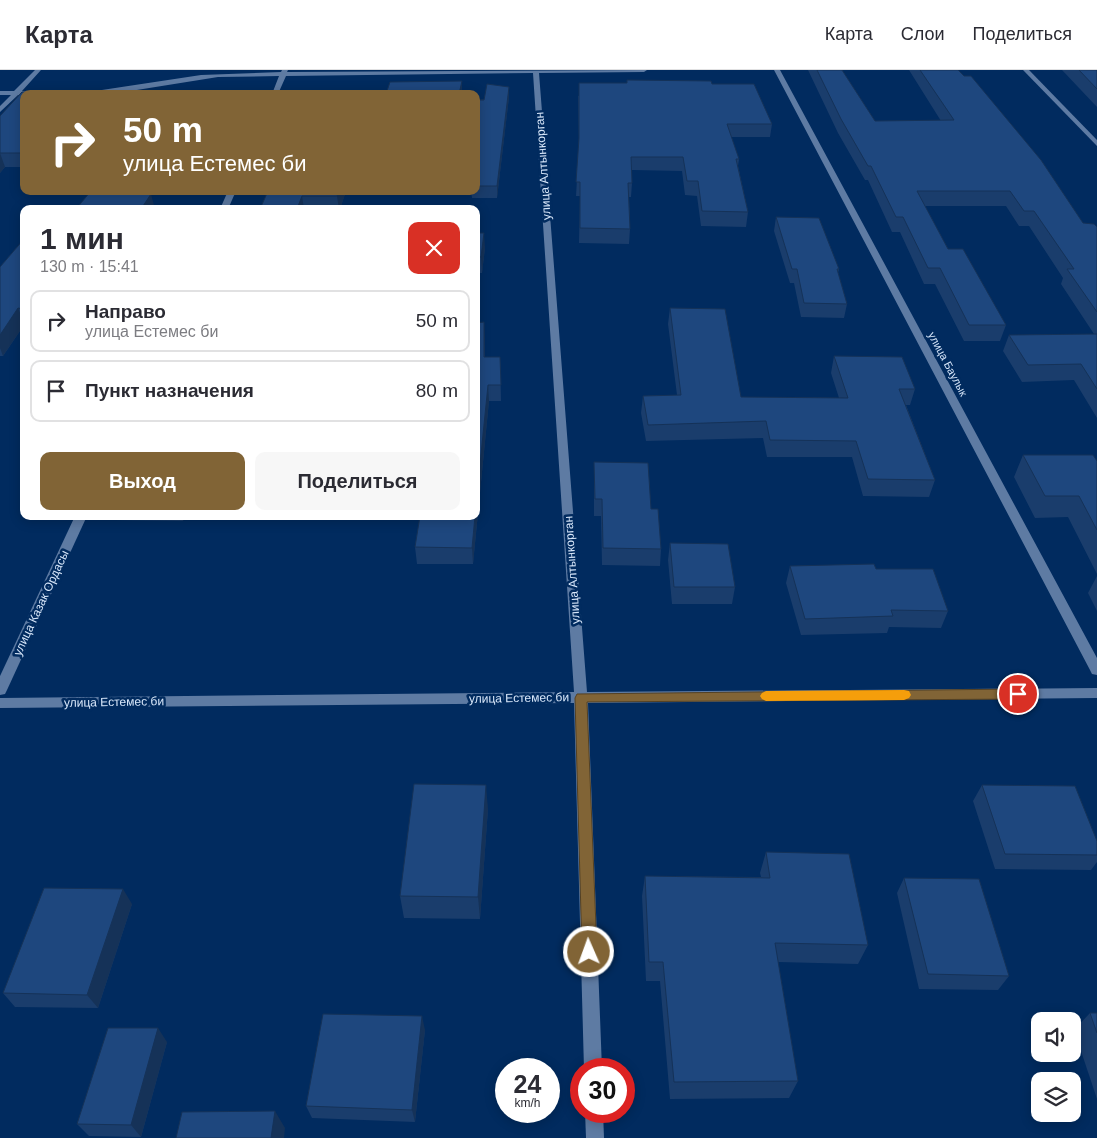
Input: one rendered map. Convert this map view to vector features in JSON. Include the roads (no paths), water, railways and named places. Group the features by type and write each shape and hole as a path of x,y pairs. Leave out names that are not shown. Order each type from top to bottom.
{"street":[{"path":"0,110 38,70"},
{"path":"130,90 191,76 285,72 644,70"},
{"name":"улица Баулык","path":"777,70 1097,670"},
{"path":"1026,70 1097,144"},
{"name":"улица Алтынкорган","path":"536,71 581,698 593,1058"},
{"path":"277,90 285,72"},
{"path":"0,94 20,93"},
{"name":"улица Казак Ордасы","path":"0,690 79,520"},
{"name":"улица Естемес би","path":"0,703 1097,693"},
{"path":"594,1123 595,1138"}]}
